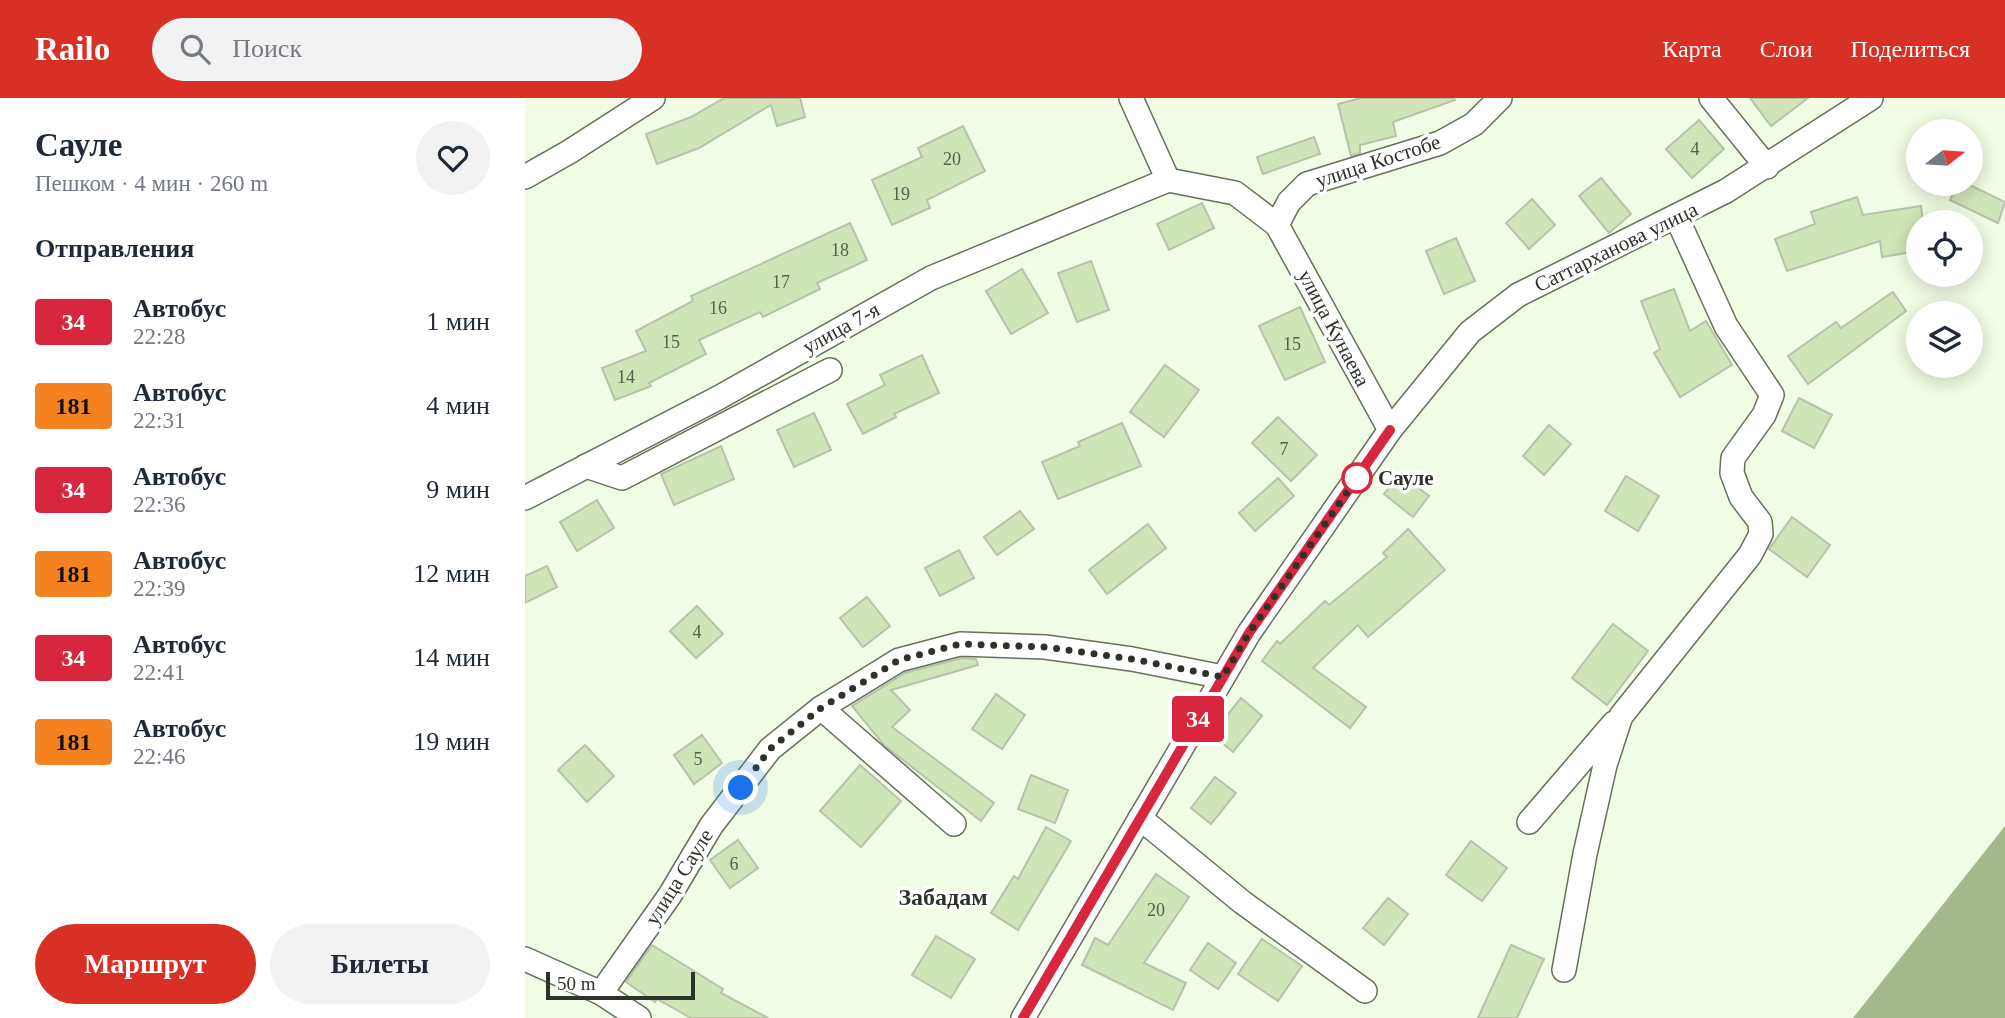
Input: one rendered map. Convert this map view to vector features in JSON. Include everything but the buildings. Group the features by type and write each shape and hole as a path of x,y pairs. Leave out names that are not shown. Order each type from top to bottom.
{"street":[{"path":"525,177 653,98"},
{"path":"1131,98 1168,180"},
{"name":"улица Костобе","path":"1277,225 1289,202 1307,184 1440,143 1474,124 1500,98"},
{"path":"1711,98 1767,167"},
{"name":"Саттарханова улица","path":"1023,1018 1249,633 1390,430 1470,332 1492,312 1518,295 1677,218 1767,167 1871,98"},
{"name":"улица Кунаева","path":"1168,180 1235,193 1277,225 1390,430"},
{"name":"улица 7-я","path":"525,498 718,398 931,278 1168,180"},
{"path":"1529,822 1621,716 1750,555 1761,534 1759,522 1741,496 1732,473 1733,458 1765,415 1772,395 1726,326 1677,218"},
{"path":"586,466 622,478 831,370"},
{"name":"улица Сауле","path":"601,993 670,895 711,826 770,749 821,708 899,660 960,644 1045,647 1132,659 1223,677"},
{"path":"821,708 954,824"},
{"path":"1564,970 1585,854 1605,765 1621,716"},
{"path":"1140,818 1242,902 1366,991"},
{"path":"525,959 601,993 639,1018"}],"shaded area":[{"path":"2005,826 2005,1018 1853,1018"}],"bus line":[{"name":"34","path":"1023,1018 1249,633 1390,430"}],"place":[{"name":"Сауле","path":"1357,478"}],"district":[{"name":"Забадам","path":"943,897"}],"route":[{"path":"741,788 770,749 821,708 899,660 960,644 1045,647 1132,659 1223,677 1249,633 1357,478"}]}
